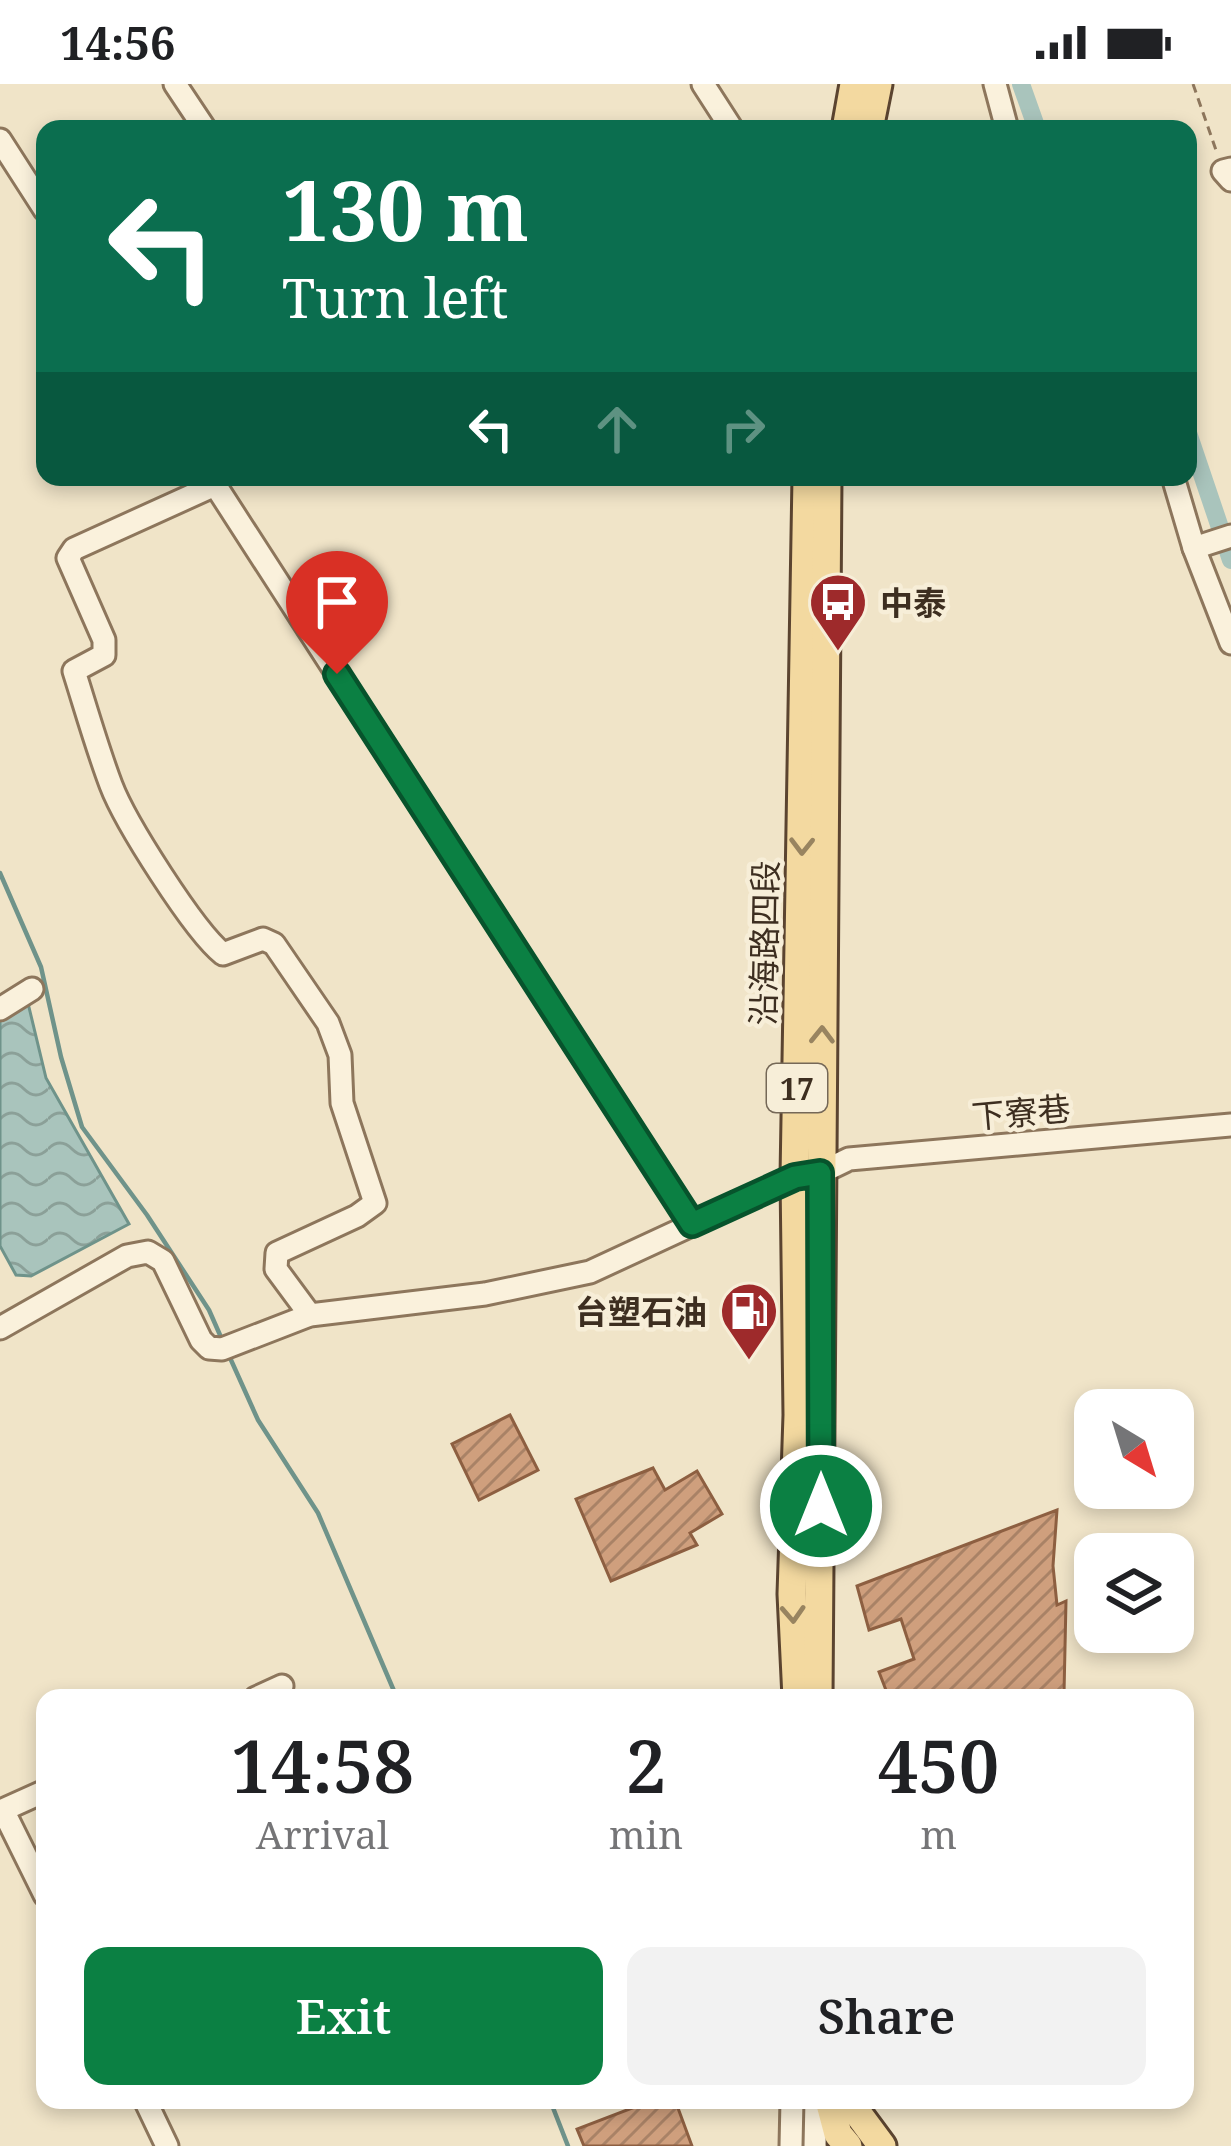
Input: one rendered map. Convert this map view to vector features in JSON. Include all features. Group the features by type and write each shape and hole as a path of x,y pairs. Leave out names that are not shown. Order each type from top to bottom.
{"main road":[{"path":"848,120 854,84"},
{"path":"871,120 878,84"},
{"name":"沿海路四段","path":"807,486 816,654"},
{"name":"沿海路四段","path":"797,1689 792,1594 807,1175 816,654 826,486"},
{"name":"沿海路四段","path":"807,1175 818,1689"},
{"path":"831,2109 838,2134 848,2146"},
{"path":"855,2109 882,2146"}],"street":[{"path":"175,84 199,120"},
{"path":"703,84 726,120"},
{"path":"995,84 1005,120"},
{"path":"0,140 36,196"},
{"path":"203,486 74,549 68,558 104,640 104,655 74,671 113,791 179,901 210,944 223,954 262,939 274,944 328,1023 340,1055 342,1103 375,1203 277,1253 276,1270 310,1315"},
{"path":"216,486 692,1224"},
{"path":"1176,486 1231,643"},
{"path":"1194,548 1231,536"},
{"path":"0,1010 32,989"},
{"name":"下寮巷","path":"0,1328 127,1256 148,1252 163,1262 201,1340 209,1348 222,1348 310,1315 485,1294 590,1272 849,1159 1231,1125"},
{"path":"276,1689 282,1686"},
{"path":"36,1796 4,1810 36,1876"},
{"path":"149,2109 167,2146"},
{"path":"791,2146 792,2109"},
{"path":"815,2146 817,2109"}],"path":[{"path":"1193,84 1228,173"}],"water":[{"path":"27,999 46,1078 129,1224 31,1276 16,1275 0,1246 0,1014"}],"building":[{"path":"510,1415 538,1470 479,1500 452,1444"},
{"path":"653,1468 665,1490 697,1471 722,1514 690,1533 697,1545 611,1581 576,1499"},
{"path":"1057,1510 1053,1566 1057,1605 1066,1601 1064,1689 886,1689 879,1672 914,1659 901,1619 869,1630 857,1586"},
{"path":"629,2109 678,2109 692,2146 584,2146 577,2129"}],"waterway":[{"path":"1021,84 1034,120"},
{"path":"1197,460 1231,560"},
{"path":"0,873 41,967 82,1127 147,1215 220,1335"},
{"path":"231,1360 258,1420 318,1513 393,1689"},
{"path":"554,2109 568,2146"}],"place":[{"name":"中泰","path":"838,653"},
{"name":"台塑石油","path":"749,1362"}],"route":[{"path":"337,674 692,1224 795,1177 820,1173 821,1506"}]}
